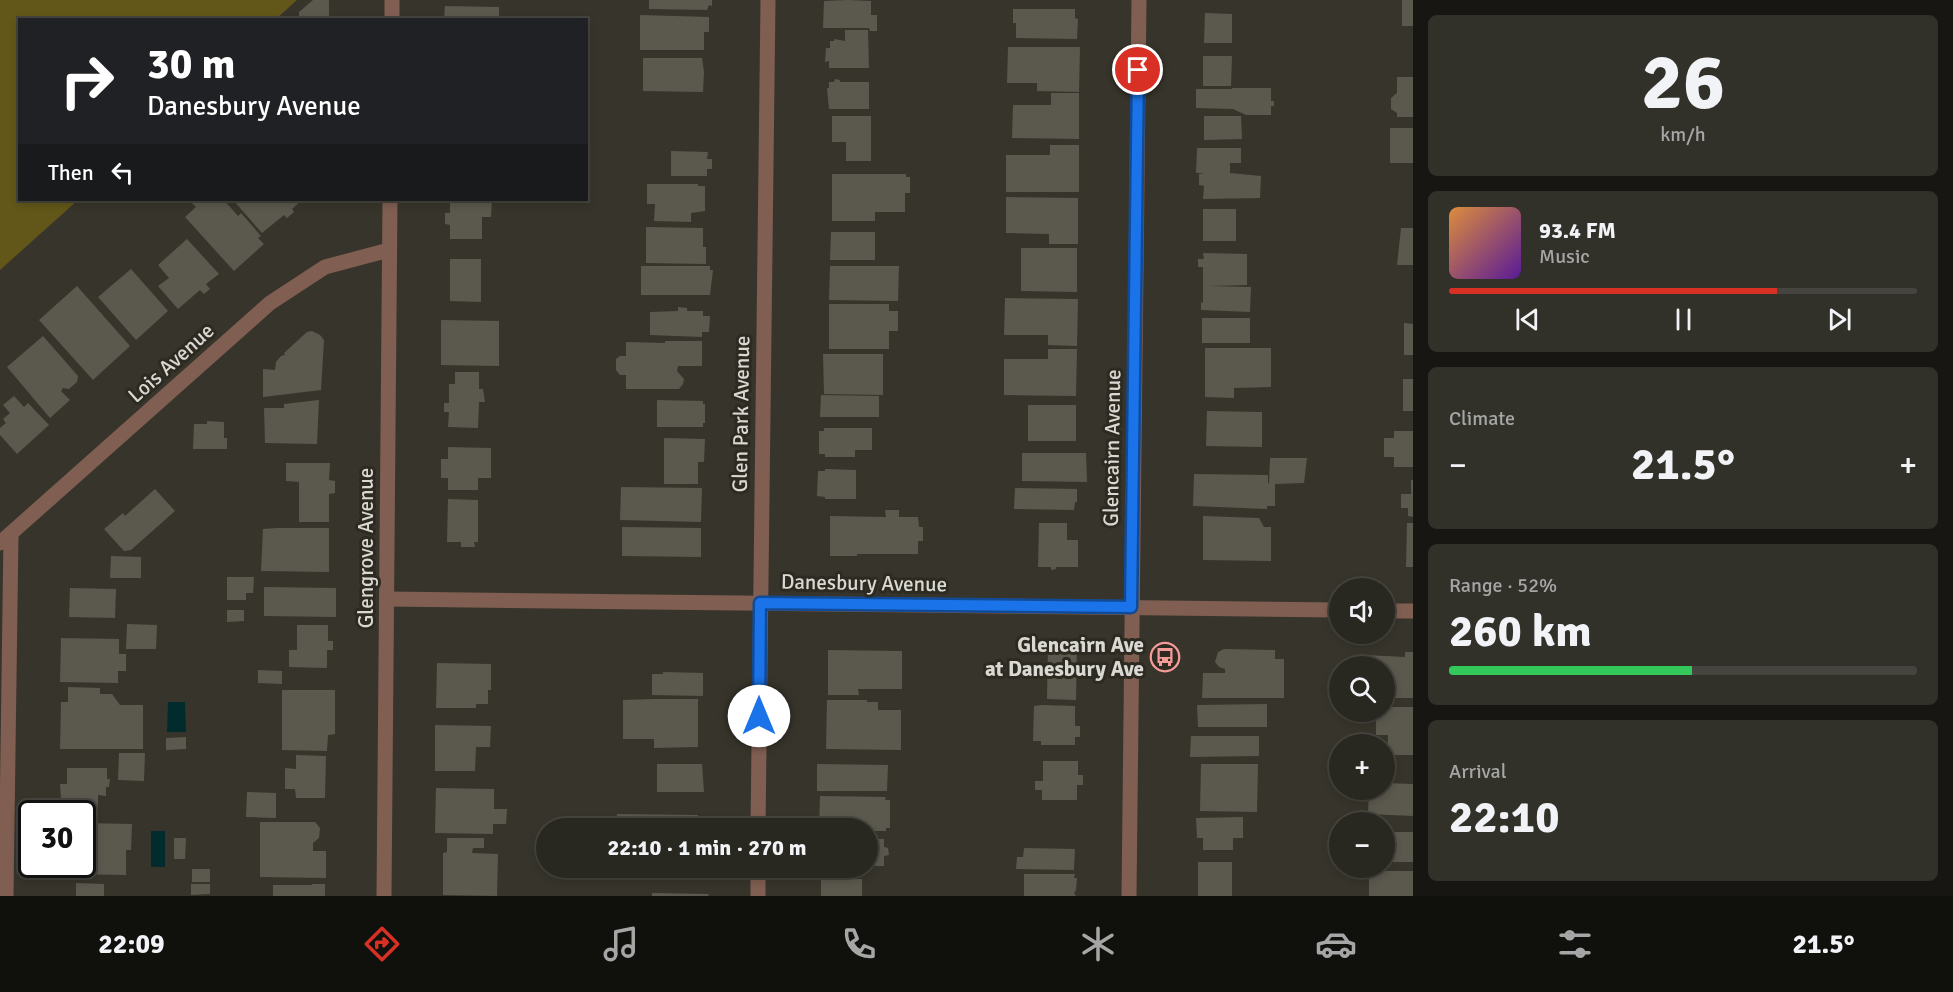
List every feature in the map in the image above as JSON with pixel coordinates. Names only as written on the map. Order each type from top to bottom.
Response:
[{"type":"street","points":[[392,0],[392,18]]},
{"type":"street","name":"Glen Park Avenue","points":[[758,818],[768,0]]},
{"type":"street","name":"Glencairn Avenue","points":[[1128,896],[1139,0]]},
{"type":"street","name":"Glengrove Avenue","points":[[384,896],[390,201]]},
{"type":"street","name":"Lois Avenue","points":[[6,538],[270,303],[325,267],[389,250]]},
{"type":"street","points":[[6,538],[6,896]]},
{"type":"street","name":"Danesbury Avenue","points":[[387,599],[1329,610]]},
{"type":"street","points":[[1395,611],[1413,611]]},
{"type":"street","points":[[758,878],[758,896]]},
{"type":"shaded area","points":[[0,0],[297,0],[277,18],[18,18],[18,201],[77,201],[0,270]]},
{"type":"water","points":[[168,702],[185,702],[186,732],[167,732]]},
{"type":"water","points":[[151,831],[165,831],[165,867],[151,867]]},
{"type":"building","points":[[313,0],[329,0],[329,18],[299,18],[299,12]]},
{"type":"building","points":[[649,0],[712,0],[712,6],[709,5],[707,10],[649,9]]},
{"type":"building","points":[[1402,0],[1413,0],[1413,26],[1402,26]]},
{"type":"building","points":[[824,1],[871,1],[871,15],[877,15],[877,31],[870,31],[869,28],[823,28]]},
{"type":"building","points":[[445,6],[499,7],[499,18],[444,18]]},
{"type":"building","points":[[1013,9],[1075,9],[1075,18],[1078,19],[1077,39],[1016,38]]},
{"type":"building","points":[[1205,13],[1232,14],[1232,43],[1204,43]]},
{"type":"building","points":[[640,15],[709,17],[709,32],[704,32],[704,50],[640,50]]},
{"type":"building","points":[[845,30],[868,30],[869,68],[829,68],[829,61],[825,62],[826,48],[830,48],[830,41],[834,39],[845,41]]},
{"type":"building","points":[[1008,47],[1080,47],[1079,92],[1037,91],[1037,83],[1007,83]]},
{"type":"building","points":[[1203,56],[1232,56],[1231,86],[1203,86]]},
{"type":"building","points":[[643,58],[702,58],[703,92],[643,91]]},
{"type":"building","points":[[1397,77],[1413,77],[1413,117],[1397,117],[1397,113],[1391,109],[1391,98],[1397,93]]},
{"type":"building","points":[[835,79],[840,82],[869,82],[869,109],[829,109],[827,88],[829,88],[829,82],[834,82]]},
{"type":"building","points":[[1271,88],[1271,101],[1274,101],[1274,106],[1271,106],[1271,115],[1246,115],[1233,109],[1196,108],[1196,89]]},
{"type":"building","points":[[1051,93],[1079,93],[1079,139],[1012,138],[1013,105],[1051,105]]},
{"type":"building","points":[[832,116],[871,116],[871,161],[846,161],[846,142],[832,142]]},
{"type":"building","points":[[1204,116],[1241,116],[1242,139],[1204,140]]},
{"type":"building","points":[[1390,128],[1413,128],[1413,163],[1390,163]]},
{"type":"building","points":[[1050,145],[1079,145],[1079,192],[1006,192],[1006,155],[1050,155]]},
{"type":"building","points":[[1197,148],[1241,148],[1241,163],[1230,163],[1230,173],[1261,176],[1260,198],[1203,199],[1204,186],[1199,185],[1199,174],[1204,173],[1196,173]]},
{"type":"building","points":[[671,151],[708,152],[707,159],[712,159],[712,169],[707,169],[707,176],[671,176]]},
{"type":"building","points":[[832,174],[906,174],[906,177],[910,177],[910,193],[905,193],[905,212],[875,212],[875,221],[832,221]]},
{"type":"building","points":[[647,184],[705,186],[705,211],[691,213],[691,222],[654,221],[655,204],[647,204]]},
{"type":"building","points":[[1006,197],[1078,198],[1078,244],[1049,244],[1049,234],[1006,233]]},
{"type":"building","points":[[190,201],[225,201],[238,216],[241,213],[261,236],[258,238],[264,244],[234,271],[185,217],[196,207]]},
{"type":"building","points":[[234,201],[301,201],[292,209],[294,212],[287,218],[284,215],[262,233]]},
{"type":"building","points":[[450,201],[492,201],[491,217],[482,217],[482,239],[450,239],[450,225],[445,224],[445,213],[450,213]]},
{"type":"building","points":[[1203,209],[1236,209],[1236,241],[1203,241]]},
{"type":"building","points":[[646,227],[703,228],[706,264],[646,263]]},
{"type":"building","points":[[1401,228],[1413,228],[1413,265],[1397,265]]},
{"type":"building","points":[[831,232],[875,232],[875,260],[830,260]]},
{"type":"building","points":[[187,239],[219,274],[206,284],[210,289],[204,294],[200,290],[178,309],[158,286],[169,278],[158,265]]},
{"type":"building","points":[[1021,248],[1077,248],[1077,292],[1021,291]]},
{"type":"building","points":[[1203,253],[1247,254],[1247,285],[1209,286],[1251,287],[1250,312],[1201,310],[1203,267],[1198,267],[1198,259],[1204,259]]},
{"type":"building","points":[[450,259],[481,259],[481,302],[450,301]]},
{"type":"building","points":[[641,266],[710,266],[710,270],[713,270],[710,295],[641,295]]},
{"type":"building","points":[[830,266],[899,266],[898,301],[829,300]]},
{"type":"building","points":[[131,269],[168,311],[136,340],[98,297]]},
{"type":"building","points":[[77,286],[130,346],[93,380],[39,320]]},
{"type":"building","points":[[1005,298],[1078,299],[1077,346],[1048,345],[1048,335],[1004,335]]},
{"type":"building","points":[[829,304],[889,304],[889,311],[898,311],[898,331],[889,331],[889,349],[829,349]]},
{"type":"building","points":[[678,307],[687,308],[687,311],[703,311],[703,316],[710,316],[709,332],[702,332],[702,337],[650,335],[650,312],[678,311]]},
{"type":"building","points":[[1202,318],[1250,318],[1250,343],[1202,343]]},
{"type":"building","points":[[441,320],[499,321],[499,366],[441,365]]},
{"type":"building","points":[[1404,323],[1413,324],[1413,355],[1404,355]]},
{"type":"building","points":[[312,331],[324,340],[321,390],[263,397],[263,369],[275,370],[276,362],[281,356],[285,355],[284,353],[307,332]]},
{"type":"building","points":[[43,336],[78,376],[77,382],[69,389],[63,388],[61,391],[70,400],[50,418],[7,367]]},
{"type":"building","points":[[665,341],[702,341],[702,366],[678,366],[677,371],[684,379],[679,389],[626,389],[626,375],[620,375],[616,370],[616,359],[626,356],[626,342],[665,343]]},
{"type":"building","points":[[1205,348],[1271,348],[1271,387],[1234,388],[1234,398],[1205,397]]},
{"type":"building","points":[[1048,349],[1077,349],[1076,396],[1004,395],[1004,359],[1048,359]]},
{"type":"building","points":[[823,354],[883,354],[883,395],[824,394]]},
{"type":"building","points":[[455,372],[479,372],[479,389],[483,389],[485,402],[479,402],[478,428],[448,427],[449,412],[444,412],[444,403],[449,403],[449,384],[455,384]]},
{"type":"building","points":[[1403,379],[1413,379],[1413,411],[1403,411]]},
{"type":"building","points":[[821,395],[879,396],[879,417],[820,417]]},
{"type":"building","points":[[14,396],[24,407],[28,403],[49,425],[17,454],[0,435],[0,428],[6,423],[3,419],[10,413],[3,405]]},
{"type":"building","points":[[319,400],[317,444],[265,443],[264,408],[284,408],[284,404]]},
{"type":"building","points":[[657,400],[703,401],[705,423],[703,427],[657,427]]},
{"type":"building","points":[[1028,405],[1076,405],[1076,441],[1028,441]]},
{"type":"building","points":[[1207,411],[1262,412],[1262,447],[1206,446]]},
{"type":"building","points":[[207,421],[224,422],[227,449],[193,449],[194,424],[207,424]]},
{"type":"building","points":[[824,428],[872,428],[872,450],[855,450],[855,457],[825,457],[825,454],[819,454],[819,431],[824,431]]},
{"type":"building","points":[[1394,431],[1413,431],[1413,467],[1394,467],[1394,457],[1384,457],[1384,438],[1394,438]]},
{"type":"building","points":[[664,438],[705,439],[704,462],[698,462],[698,484],[664,484]]},
{"type":"building","points":[[448,447],[491,448],[491,478],[478,478],[478,490],[448,490],[448,478],[441,478],[441,459],[448,459]]},
{"type":"building","points":[[1022,453],[1086,453],[1087,482],[1022,481]]},
{"type":"building","points":[[1270,458],[1307,458],[1304,483],[1275,484],[1275,506],[1267,506],[1267,509],[1193,506],[1194,474],[1268,475],[1268,484]]},
{"type":"building","points":[[286,463],[330,463],[329,480],[335,481],[335,493],[329,494],[329,522],[299,522],[299,482],[286,481]]},
{"type":"building","points":[[825,469],[856,470],[856,499],[825,499],[825,497],[817,496],[818,471],[825,471]]},
{"type":"building","points":[[1411,480],[1413,480],[1413,517],[1408,516],[1408,508],[1401,508],[1401,494],[1411,494]]},
{"type":"building","points":[[621,487],[702,488],[701,522],[620,520]]},
{"type":"building","points":[[1015,488],[1077,489],[1077,502],[1075,502],[1074,510],[1014,509]]},
{"type":"building","points":[[155,489],[175,511],[131,550],[124,551],[104,529],[123,513],[125,516]]},
{"type":"building","points":[[448,499],[478,500],[478,542],[474,542],[475,547],[461,547],[461,542],[447,542]]},
{"type":"building","points":[[885,510],[899,510],[899,517],[918,517],[919,527],[923,527],[923,541],[918,541],[918,554],[830,556],[830,516],[886,517]]},
{"type":"building","points":[[1203,516],[1259,518],[1264,527],[1271,527],[1271,561],[1203,560]]},
{"type":"building","points":[[1039,523],[1067,523],[1067,540],[1078,540],[1078,567],[1056,567],[1051,570],[1051,567],[1038,567]]},
{"type":"building","points":[[1407,523],[1413,523],[1413,567],[1406,567]]},
{"type":"building","points":[[622,527],[701,528],[701,557],[622,556]]},
{"type":"building","points":[[329,528],[329,572],[261,571],[263,529]]},
{"type":"building","points":[[111,556],[141,557],[141,578],[110,578]]},
{"type":"building","points":[[227,577],[254,577],[253,593],[246,593],[246,600],[227,600]]},
{"type":"building","points":[[264,587],[336,588],[336,617],[264,616]]},
{"type":"building","points":[[70,588],[116,589],[115,618],[69,617]]},
{"type":"building","points":[[227,610],[244,610],[244,621],[227,622]]},
{"type":"building","points":[[127,624],[157,625],[156,649],[126,649]]},
{"type":"building","points":[[297,625],[328,625],[328,641],[333,641],[333,650],[327,650],[327,668],[289,667],[289,650],[297,650]]},
{"type":"building","points":[[61,638],[119,639],[119,654],[126,654],[126,671],[118,671],[118,683],[60,682]]},
{"type":"building","points":[[1048,642],[1077,642],[1076,700],[1047,699]]},
{"type":"building","points":[[1224,649],[1275,650],[1275,659],[1284,659],[1284,698],[1202,698],[1203,673],[1225,673],[1225,669],[1219,667],[1215,662],[1218,652]]},
{"type":"building","points":[[828,650],[902,651],[902,689],[858,689],[859,695],[828,695]]},
{"type":"building","points":[[1405,652],[1413,652],[1413,698],[1395,698],[1395,656],[1405,657]]},
{"type":"building","points":[[437,663],[491,664],[491,690],[488,690],[488,704],[476,704],[476,708],[436,708]]},
{"type":"building","points":[[258,670],[282,671],[282,684],[258,683]]},
{"type":"building","points":[[663,672],[703,673],[703,696],[652,695],[652,674],[663,674]]},
{"type":"building","points":[[68,687],[100,688],[100,694],[112,694],[120,705],[143,705],[143,749],[60,749],[61,702],[68,702]]},
{"type":"building","points":[[282,690],[335,690],[335,734],[328,735],[327,751],[282,750]]},
{"type":"building","points":[[698,699],[698,747],[654,748],[654,739],[623,739],[623,700]]},
{"type":"building","points":[[827,700],[867,700],[867,702],[878,702],[878,710],[901,710],[901,750],[826,749]]},
{"type":"building","points":[[1267,704],[1267,727],[1198,727],[1197,705]]},
{"type":"building","points":[[1034,706],[1075,706],[1075,726],[1080,726],[1080,737],[1075,737],[1075,745],[1041,745],[1041,741],[1033,741]]},
{"type":"building","points":[[1395,707],[1413,707],[1413,755],[1395,755],[1395,734],[1376,734],[1376,722],[1395,722]]},
{"type":"building","points":[[435,725],[491,726],[490,747],[476,747],[475,771],[435,771]]},
{"type":"building","points":[[1191,736],[1259,736],[1259,756],[1190,757]]},
{"type":"building","points":[[186,737],[186,749],[166,750],[166,738]]},
{"type":"building","points":[[119,753],[145,753],[144,781],[118,780]]},
{"type":"building","points":[[296,755],[326,756],[325,798],[296,798],[295,789],[285,789],[285,768],[296,769]]},
{"type":"building","points":[[1043,761],[1078,761],[1078,775],[1083,775],[1083,785],[1077,785],[1077,800],[1042,800],[1042,790],[1035,790],[1035,781],[1043,781]]},
{"type":"building","points":[[657,764],[702,764],[704,792],[657,792]]},
{"type":"building","points":[[817,764],[888,765],[887,791],[817,791]]},
{"type":"building","points":[[1201,764],[1258,764],[1257,812],[1200,811]]},
{"type":"building","points":[[67,768],[107,768],[107,779],[110,779],[109,787],[106,787],[106,796],[98,795],[98,813],[96,813],[96,800],[61,799],[60,784],[67,784]]},
{"type":"building","points":[[1395,783],[1413,784],[1413,816],[1395,815],[1395,812],[1368,812],[1369,800],[1395,800]]},
{"type":"building","points":[[436,788],[494,789],[494,809],[507,809],[506,824],[493,824],[493,834],[435,833]]},
{"type":"building","points":[[247,792],[276,793],[276,818],[246,817]]},
{"type":"building","points":[[820,796],[886,797],[885,800],[890,800],[890,828],[886,828],[886,831],[878,831],[878,818],[819,818]]},
{"type":"building","points":[[617,814],[698,815],[698,818],[617,818]]},
{"type":"building","points":[[1243,817],[1243,838],[1233,838],[1233,850],[1203,850],[1203,838],[1197,838],[1196,818]]},
{"type":"building","points":[[260,822],[315,822],[320,828],[319,838],[313,843],[313,851],[326,851],[326,878],[260,877]]},
{"type":"building","points":[[96,823],[132,824],[131,850],[126,850],[126,875],[96,874]]},
{"type":"building","points":[[1395,832],[1413,832],[1413,862],[1395,862]]},
{"type":"building","points":[[174,838],[186,838],[185,859],[174,859]]},
{"type":"building","points":[[447,838],[484,838],[484,848],[473,848],[472,853],[498,854],[497,896],[443,895],[443,853],[447,852]]},
{"type":"building","points":[[878,839],[884,839],[884,847],[888,848],[889,855],[884,856],[884,866],[878,866]]},
{"type":"building","points":[[1024,848],[1075,849],[1074,870],[1016,869],[1017,857],[1023,857]]},
{"type":"building","points":[[1198,862],[1232,862],[1232,896],[1198,896]]},
{"type":"building","points":[[192,869],[210,869],[210,882],[192,882]]},
{"type":"building","points":[[1395,871],[1413,871],[1413,896],[1369,896],[1369,878],[1395,878]]},
{"type":"building","points":[[1024,874],[1075,874],[1074,878],[1077,878],[1074,893],[1076,896],[1024,896]]},
{"type":"building","points":[[821,879],[862,879],[862,896],[821,896]]},
{"type":"building","points":[[76,883],[104,884],[104,896],[76,896]]},
{"type":"building","points":[[191,884],[210,884],[210,894],[191,895]]},
{"type":"building","points":[[325,884],[325,896],[273,896],[273,885]]},
{"type":"building","points":[[652,893],[709,894],[708,896],[652,896]]},
{"type":"place","name":"Glencairn Ave at Danesbury Ave","points":[[1165,657]]},
{"type":"route","points":[[759,716],[760,603],[1131,607],[1138,70]]}]
